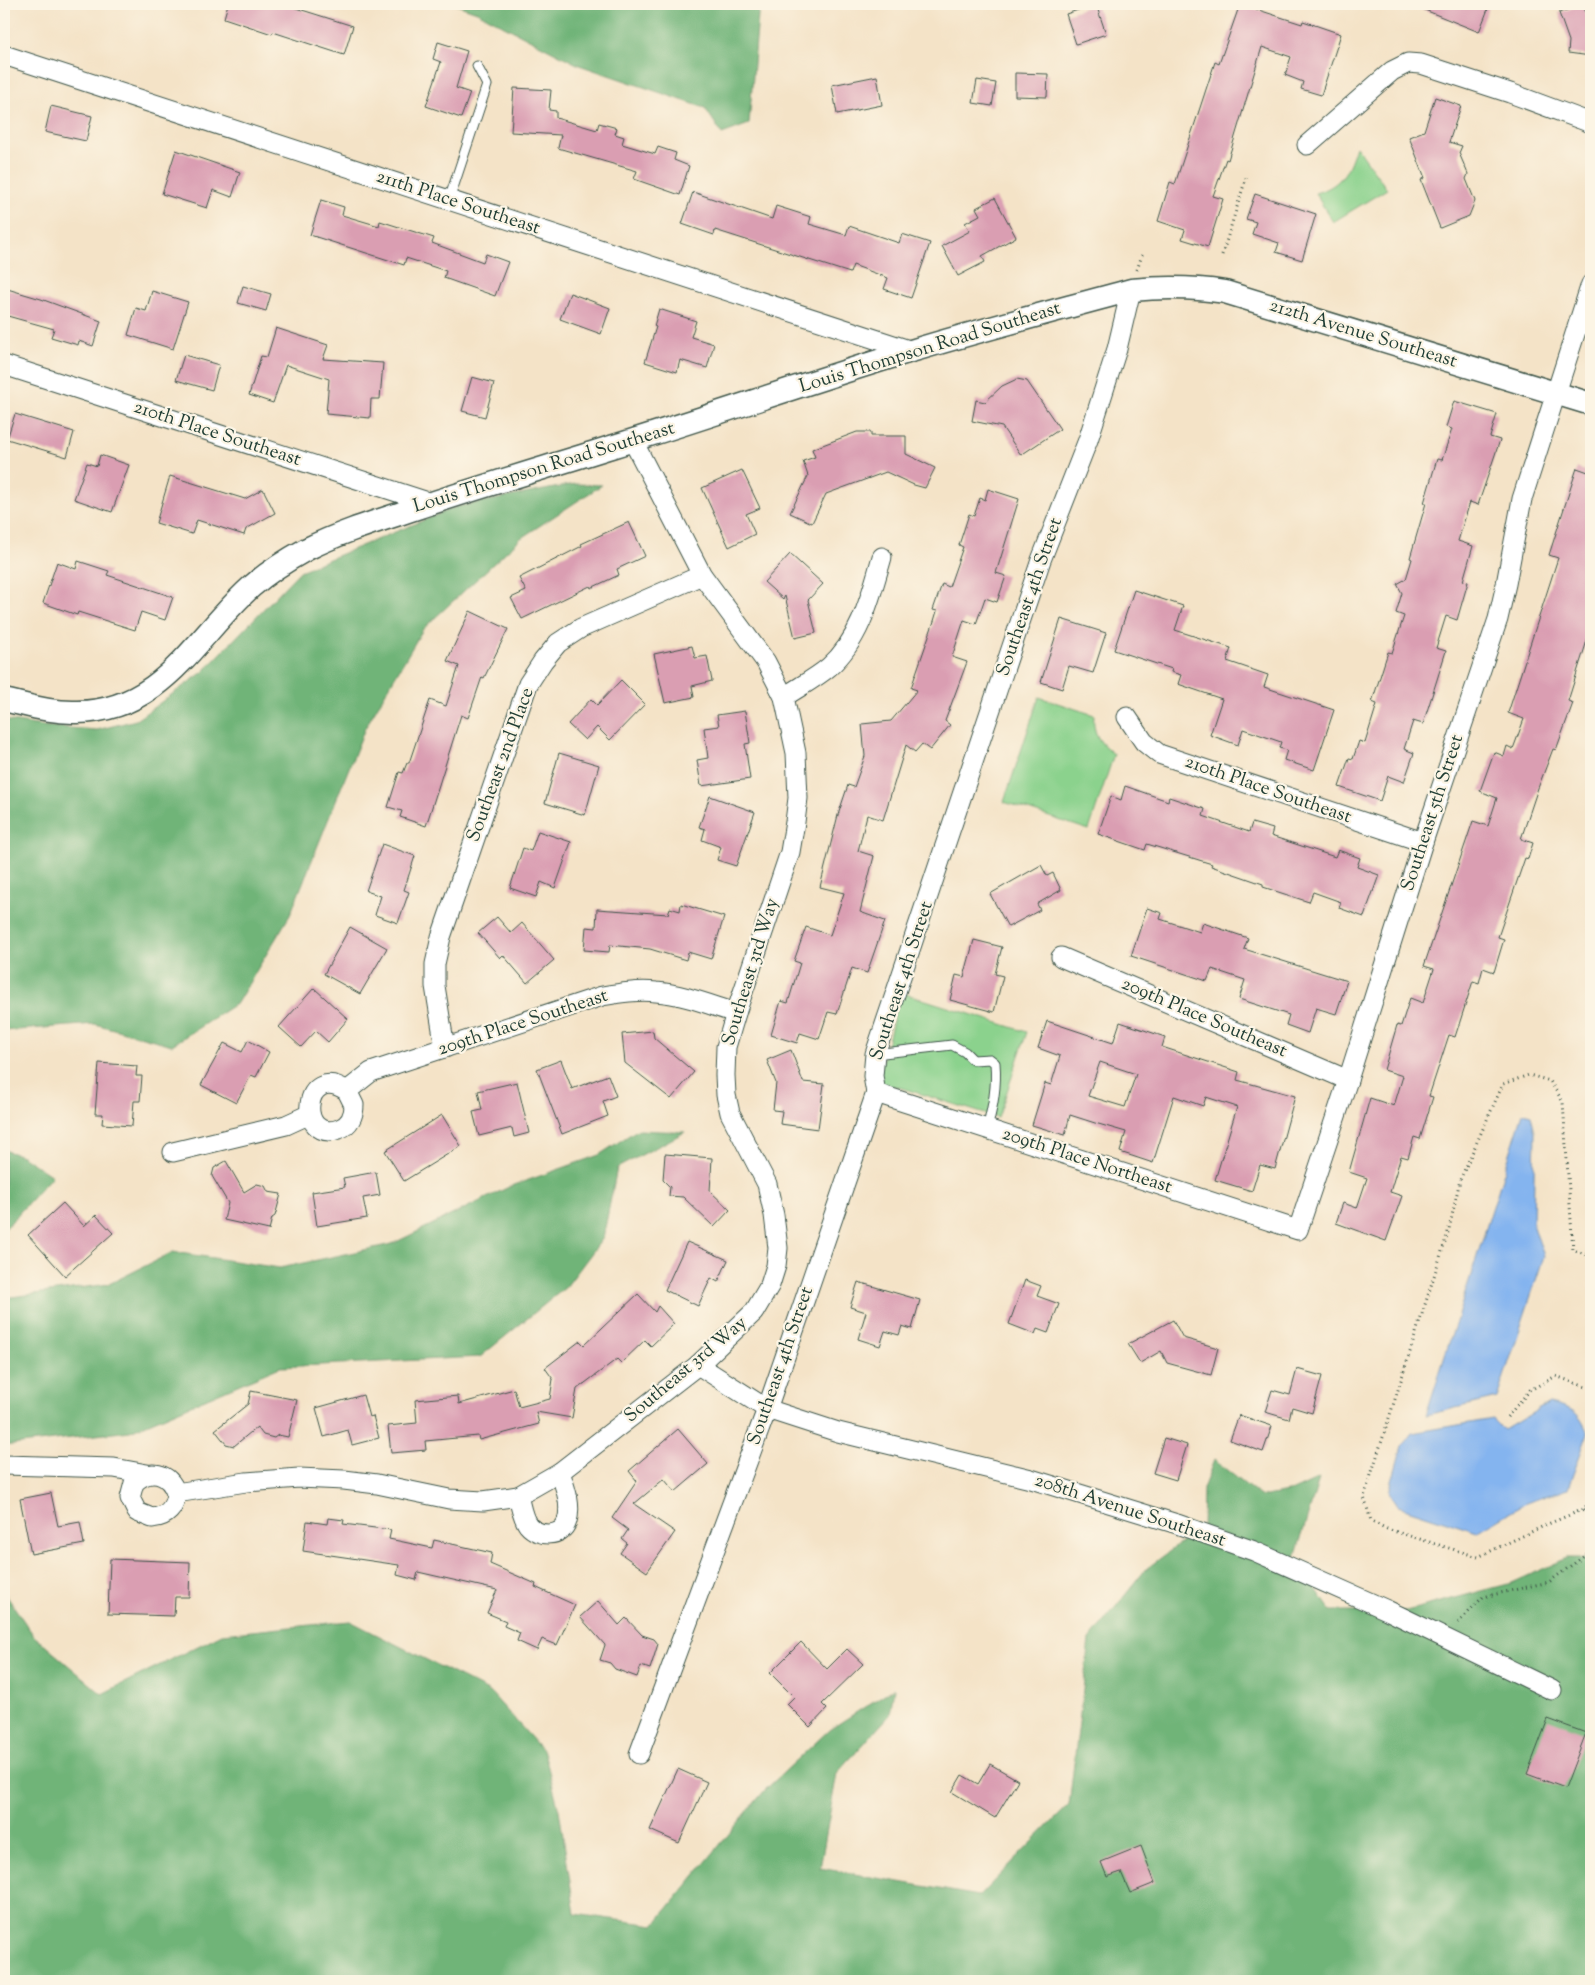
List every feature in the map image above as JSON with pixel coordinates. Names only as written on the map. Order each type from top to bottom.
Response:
[{"type":"street","name":"211th Place Southeast","points":[[4,55],[912,350]]},
{"type":"street","points":[[1307,145],[1392,71],[1408,63],[1421,64],[1448,72],[1591,123]]},
{"type":"street","name":"Southeast 5th Street","points":[[1298,1230],[1348,1080],[1423,842],[1498,619],[1522,499],[1591,284]]},
{"type":"street","name":"212th Avenue Southeast","points":[[1131,290],[1176,287],[1225,292],[1591,404]]},
{"type":"street","name":"Louis Thompson Road Southeast","points":[[4,700],[63,712],[80,712],[110,707],[135,698],[156,687],[172,673],[250,588],[280,564],[309,548],[342,534],[431,503],[633,441],[912,350],[1131,290]]},
{"type":"street","name":"Southeast 4th Street","points":[[639,1754],[767,1409],[876,1093],[873,1076],[875,1054],[1041,560],[1088,440],[1117,349],[1131,290]]},
{"type":"street","name":"210th Place Southeast","points":[[4,365],[431,503]]},
{"type":"street","name":"Southeast 3rd Way","points":[[176,1493],[246,1482],[299,1478],[377,1484],[449,1499],[483,1501],[518,1496],[560,1472],[698,1365],[754,1312],[770,1285],[776,1266],[778,1248],[774,1215],[767,1184],[730,1112],[726,1095],[726,1047],[790,852],[798,798],[796,753],[784,697],[766,662],[702,575],[633,441]]},
{"type":"street","points":[[784,697],[830,666],[848,644],[869,602],[882,557]]},
{"type":"street","name":"Southeast 2nd Place","points":[[445,1048],[435,986],[435,964],[439,946],[528,684],[558,643],[581,628],[702,575]]},
{"type":"street","name":"210th Place Southeast","points":[[1128,717],[1144,742],[1158,754],[1423,842]]},
{"type":"street","name":"209th Place Southeast","points":[[1061,957],[1348,1080]]},
{"type":"street","name":"209th Place Southeast","points":[[347,1091],[371,1072],[602,996],[630,992],[656,992],[679,996],[736,1013]]},
{"type":"street","points":[[333,1084],[347,1091],[354,1105],[351,1120],[346,1126],[330,1130],[323,1129],[316,1124],[310,1114],[309,1102],[312,1095],[318,1089],[333,1084]]},
{"type":"street","name":"209th Place Northeast","points":[[876,1093],[1298,1230]]},
{"type":"street","points":[[173,1152],[286,1125],[310,1114]]},
{"type":"street","name":"208th Avenue Southeast","points":[[698,1365],[767,1409],[838,1432],[1030,1479],[1177,1524],[1254,1551],[1552,1690]]},
{"type":"street","points":[[4,1465],[114,1468],[162,1475],[169,1479],[176,1493],[172,1508],[160,1518],[152,1518],[137,1512],[130,1498],[134,1483],[147,1474]]},
{"type":"street","points":[[518,1496],[524,1517],[530,1527],[542,1534],[559,1531],[564,1528],[567,1520],[568,1498],[560,1472]]},
{"type":"lane","points":[[449,200],[488,85],[477,66]]},
{"type":"lane","points":[[875,1054],[952,1045],[965,1052],[973,1060],[990,1059],[995,1063],[996,1074],[995,1097],[987,1129]]},
{"type":"path","points":[[1222,255],[1247,175]]},
{"type":"path","points":[[1591,1256],[1573,1250],[1563,1102],[1550,1081],[1529,1075],[1503,1084],[1460,1180],[1449,1229],[1364,1497],[1371,1520],[1387,1528],[1478,1557],[1584,1509],[1591,1499]]},
{"type":"path","points":[[1507,1417],[1530,1390],[1556,1376],[1591,1389]]},
{"type":"path","points":[[1584,1509],[1591,1516]]},
{"type":"path","points":[[1444,1638],[1483,1597],[1549,1582],[1591,1551]]},
{"type":"green space","points":[[454,4],[759,4],[749,124],[722,134],[705,108],[579,65],[477,12]]},
{"type":"green space","points":[[1356,146],[1387,189],[1333,222],[1315,193],[1338,182],[1347,170]]},
{"type":"green space","points":[[575,484],[602,485],[521,538],[423,629],[365,728],[290,915],[237,1003],[172,1045],[95,1024],[4,1031],[4,720],[43,726],[97,730],[136,720],[203,672],[300,571],[456,507]]},
{"type":"green space","points":[[1039,697],[1094,715],[1094,727],[1098,738],[1114,754],[1089,830],[1004,802]]},
{"type":"green space","points":[[900,992],[1027,1032],[998,1118],[894,1086],[884,1088],[880,1073]]},
{"type":"green space","points":[[637,1130],[685,1132],[617,1168],[603,1238],[566,1287],[480,1357],[280,1367],[130,1431],[4,1446],[4,1298],[109,1284],[173,1252],[280,1268],[392,1244],[509,1187],[599,1155]]},
{"type":"green space","points":[[4,1150],[22,1156],[52,1176],[4,1230]]},
{"type":"green space","points":[[1214,1460],[1261,1497],[1293,1491],[1319,1479],[1295,1558],[1331,1611],[1406,1611],[1512,1583],[1567,1558],[1591,1558],[1591,1981],[4,1981],[4,1592],[34,1636],[102,1694],[222,1634],[350,1621],[490,1692],[544,1752],[559,1810],[575,1914],[654,1925],[765,1790],[829,1730],[894,1688],[890,1715],[837,1773],[820,1868],[979,1896],[1069,1805],[1089,1640],[1146,1569],[1202,1527],[1203,1489]]},
{"type":"water","points":[[1523,1113],[1531,1115],[1535,1132],[1533,1224],[1544,1256],[1497,1398],[1426,1415]]},
{"type":"water","points":[[1549,1403],[1569,1409],[1578,1415],[1588,1433],[1568,1488],[1526,1503],[1477,1532],[1398,1506],[1389,1492],[1402,1446],[1412,1433],[1493,1419],[1504,1430]]},
{"type":"building","points":[[228,4],[283,4],[353,26],[344,55],[224,18]]},
{"type":"building","points":[[1096,4],[1106,34],[1076,44],[1066,14]]},
{"type":"building","points":[[1240,4],[1302,24],[1303,21],[1341,34],[1321,95],[1301,89],[1303,82],[1285,75],[1291,57],[1262,47],[1228,160],[1226,159],[1213,196],[1223,199],[1208,247],[1182,239],[1185,230],[1158,221],[1170,182],[1175,184],[1215,62],[1219,64]]},
{"type":"building","points":[[1410,4],[1490,4],[1479,32]]},
{"type":"building","points":[[1583,4],[1591,28],[1591,56],[1568,53],[1569,41],[1559,13]]},
{"type":"building","points":[[438,42],[467,51],[456,88],[470,93],[461,118],[426,106],[441,62],[433,59]]},
{"type":"building","points":[[1015,73],[1048,74],[1047,97],[1015,96]]},
{"type":"building","points":[[877,76],[882,105],[837,114],[832,85]]},
{"type":"building","points":[[977,80],[996,83],[992,106],[973,103]]},
{"type":"building","points":[[514,88],[551,90],[549,110],[556,111],[556,118],[597,130],[599,123],[617,128],[615,134],[624,137],[622,144],[655,154],[658,147],[676,153],[674,160],[689,166],[680,195],[634,179],[637,171],[558,148],[561,135],[511,132]]},
{"type":"building","points":[[1435,97],[1461,106],[1449,142],[1462,146],[1459,153],[1468,174],[1466,179],[1475,201],[1469,216],[1440,228],[1421,180],[1425,178],[1409,137],[1424,131]]},
{"type":"building","points":[[51,106],[92,116],[86,141],[45,132]]},
{"type":"building","points":[[176,150],[240,172],[232,197],[213,190],[207,208],[162,194]]},
{"type":"building","points":[[693,192],[772,219],[776,206],[811,217],[809,224],[846,235],[849,226],[899,243],[902,234],[930,243],[911,298],[884,289],[888,278],[853,265],[850,273],[715,230],[714,235],[682,224]]},
{"type":"building","points":[[1255,194],[1316,214],[1302,260],[1276,252],[1279,243],[1252,234],[1256,222],[1246,219]]},
{"type":"building","points":[[995,198],[1016,237],[982,256],[985,262],[958,276],[942,246],[970,231],[965,223],[980,215],[976,208]]},
{"type":"building","points":[[321,200],[344,207],[342,215],[379,226],[380,221],[434,238],[432,243],[483,262],[486,254],[508,262],[495,296],[444,278],[446,271],[406,258],[404,265],[310,235]]},
{"type":"building","points":[[243,286],[271,294],[266,311],[238,303]]},
{"type":"building","points":[[4,288],[41,299],[101,321],[93,346],[79,341],[78,345],[51,337],[54,329],[4,315]]},
{"type":"building","points":[[152,291],[188,302],[173,349],[128,335],[136,308],[146,311]]},
{"type":"building","points":[[570,293],[610,308],[601,334],[560,319]]},
{"type":"building","points":[[659,309],[696,321],[691,337],[714,344],[707,368],[680,360],[677,372],[645,362],[656,327],[654,326]]},
{"type":"building","points":[[276,328],[328,345],[323,359],[383,363],[380,399],[371,399],[370,418],[326,414],[329,379],[286,365],[273,403],[249,395],[261,356],[267,357]]},
{"type":"building","points":[[184,355],[219,365],[212,390],[176,380]]},
{"type":"building","points":[[472,377],[494,383],[485,417],[462,411]]},
{"type":"building","points":[[1017,379],[1027,381],[1060,429],[1021,455],[1002,427],[972,421],[976,400],[985,402],[1002,386]]},
{"type":"building","points":[[1454,401],[1497,414],[1490,437],[1500,440],[1478,505],[1470,502],[1458,541],[1473,546],[1463,581],[1468,582],[1457,620],[1446,616],[1436,648],[1446,651],[1423,724],[1413,721],[1404,749],[1414,753],[1404,782],[1388,776],[1380,801],[1339,787],[1349,758],[1353,759],[1359,741],[1365,743],[1377,704],[1372,702],[1388,652],[1392,653],[1404,616],[1396,613],[1402,593],[1397,584],[1406,579],[1426,503],[1424,503],[1437,459],[1442,460],[1452,429],[1446,427]]},
{"type":"building","points":[[15,414],[74,432],[67,457],[7,439]]},
{"type":"building","points":[[857,432],[871,432],[871,436],[906,436],[906,454],[935,468],[925,488],[886,472],[826,494],[812,523],[790,513],[808,476],[803,461],[815,457],[812,449]]},
{"type":"building","points":[[100,455],[129,465],[112,512],[74,499],[87,463],[97,466]]},
{"type":"building","points":[[1577,468],[1591,473],[1591,628],[1568,701],[1573,703],[1556,750],[1553,749],[1538,788],[1521,839],[1533,843],[1528,859],[1525,858],[1498,937],[1504,939],[1494,972],[1483,968],[1479,983],[1473,981],[1455,1037],[1449,1035],[1429,1096],[1433,1097],[1420,1139],[1414,1137],[1408,1158],[1401,1156],[1390,1192],[1402,1196],[1386,1241],[1336,1223],[1343,1203],[1357,1208],[1367,1178],[1349,1172],[1370,1098],[1394,1106],[1403,1076],[1384,1070],[1397,1025],[1401,1026],[1410,998],[1423,1003],[1434,969],[1424,966],[1473,821],[1488,826],[1497,798],[1480,791],[1494,752],[1504,756],[1507,746],[1513,749],[1524,719],[1508,713],[1558,558],[1549,555]]},
{"type":"building","points":[[742,470],[760,508],[746,514],[755,534],[729,547],[702,488]]},
{"type":"building","points":[[170,476],[245,499],[263,489],[275,513],[246,529],[244,535],[197,520],[192,534],[156,523]]},
{"type":"building","points":[[988,489],[1019,499],[996,573],[1006,576],[997,602],[985,598],[976,624],[964,620],[952,657],[967,662],[945,721],[950,725],[930,750],[922,744],[915,752],[906,745],[883,820],[867,815],[858,851],[874,856],[860,912],[885,921],[867,973],[852,968],[837,1014],[828,1012],[819,1039],[800,1033],[797,1043],[771,1035],[781,1001],[788,1003],[800,963],[794,961],[806,927],[830,935],[844,893],[820,887],[838,815],[848,785],[854,787],[865,756],[862,724],[891,721],[917,690],[911,688],[937,611],[933,610],[942,584],[949,587],[963,547],[959,545],[969,514],[974,516],[980,498],[985,500]]},
{"type":"building","points":[[629,522],[645,556],[617,569],[619,575],[591,588],[590,586],[522,619],[511,598],[526,591],[519,578],[582,546],[581,544]]},
{"type":"building","points":[[790,554],[823,584],[808,600],[816,633],[795,638],[785,596],[783,599],[764,582]]},
{"type":"building","points":[[78,561],[109,571],[107,575],[173,597],[165,620],[141,612],[135,630],[78,612],[77,615],[43,603],[57,562],[76,569]]},
{"type":"building","points":[[1134,590],[1183,606],[1175,630],[1231,648],[1227,661],[1268,675],[1264,687],[1334,710],[1314,770],[1284,760],[1287,750],[1279,748],[1281,742],[1243,729],[1238,745],[1210,735],[1222,699],[1178,684],[1181,675],[1171,672],[1172,669],[1114,650]]},
{"type":"building","points":[[470,611],[508,629],[484,678],[482,677],[468,718],[461,715],[426,826],[400,817],[402,811],[388,807],[399,772],[403,773],[407,763],[409,763],[430,700],[446,706],[459,666],[447,661]]},
{"type":"building","points":[[1061,619],[1106,633],[1093,673],[1069,666],[1062,689],[1041,682]]},
{"type":"building","points":[[692,646],[695,658],[707,656],[712,681],[692,686],[694,697],[665,703],[654,654]]},
{"type":"building","points":[[621,680],[645,704],[610,740],[597,727],[585,740],[568,724],[591,699],[597,705]]},
{"type":"building","points":[[745,711],[750,743],[745,744],[750,779],[701,786],[697,760],[708,758],[704,728],[719,726],[717,715]]},
{"type":"building","points":[[559,753],[599,765],[585,815],[545,803]]},
{"type":"building","points":[[1125,786],[1168,801],[1169,797],[1205,809],[1203,816],[1249,832],[1252,823],[1273,829],[1271,836],[1335,857],[1338,850],[1360,858],[1357,867],[1379,875],[1364,917],[1339,908],[1341,902],[1313,892],[1309,902],[1263,887],[1263,884],[1211,866],[1212,864],[1147,844],[1145,850],[1098,834],[1111,796],[1121,800]]},
{"type":"building","points":[[710,796],[755,812],[736,866],[717,860],[721,847],[702,840],[705,829],[699,827]]},
{"type":"building","points":[[538,831],[571,842],[555,888],[541,882],[536,897],[510,888],[523,848],[531,851]]},
{"type":"building","points":[[382,844],[415,856],[404,890],[409,892],[398,923],[375,915],[381,896],[366,891]]},
{"type":"building","points":[[1041,865],[1047,876],[1053,873],[1061,890],[1037,904],[1040,910],[1008,927],[990,894]]},
{"type":"building","points":[[681,904],[724,917],[711,959],[688,952],[686,960],[650,949],[610,945],[609,952],[584,950],[586,927],[596,928],[597,909],[668,914],[670,908],[680,911]]},
{"type":"building","points":[[1147,908],[1162,913],[1160,919],[1200,932],[1203,923],[1248,938],[1244,949],[1347,981],[1336,1014],[1316,1008],[1308,1033],[1286,1025],[1289,1015],[1239,999],[1245,980],[1212,969],[1207,981],[1131,956]]},
{"type":"building","points":[[497,917],[511,933],[522,923],[554,960],[527,983],[503,955],[500,958],[478,933]]},
{"type":"building","points":[[350,927],[387,948],[360,994],[324,974]]},
{"type":"building","points":[[974,940],[1002,947],[995,974],[1003,976],[994,1012],[950,1000],[956,975],[964,977]]},
{"type":"building","points":[[314,988],[348,1019],[328,1042],[316,1031],[301,1047],[279,1027]]},
{"type":"building","points":[[1047,1021],[1113,1043],[1120,1022],[1165,1037],[1162,1047],[1239,1072],[1237,1080],[1295,1096],[1275,1169],[1260,1165],[1252,1191],[1215,1180],[1237,1107],[1206,1097],[1203,1106],[1174,1096],[1153,1163],[1120,1152],[1126,1132],[1070,1115],[1065,1135],[1032,1125],[1045,1083],[1051,1085],[1060,1056],[1038,1048]],"holes":[[[1100,1062],[1136,1074],[1125,1107],[1088,1096]]]},
{"type":"building","points":[[653,1031],[654,1038],[694,1072],[671,1099],[625,1063],[622,1034]]},
{"type":"building","points":[[248,1040],[269,1052],[256,1077],[251,1075],[236,1103],[201,1085],[224,1043],[242,1052]]},
{"type":"building","points":[[791,1050],[803,1082],[824,1084],[818,1129],[780,1124],[782,1111],[773,1110],[776,1083],[767,1060]]},
{"type":"building","points":[[561,1060],[572,1089],[608,1075],[616,1096],[603,1101],[608,1116],[562,1134],[537,1069]]},
{"type":"building","points":[[99,1063],[137,1066],[136,1076],[142,1076],[140,1101],[134,1101],[132,1126],[102,1124],[103,1114],[95,1114]]},
{"type":"building","points":[[517,1082],[529,1133],[514,1137],[512,1128],[479,1136],[473,1112],[482,1110],[478,1091]]},
{"type":"building","points":[[442,1115],[461,1146],[404,1181],[385,1151]]},
{"type":"building","points":[[665,1154],[712,1158],[710,1191],[730,1210],[714,1227],[683,1197],[669,1196],[670,1187],[663,1180]]},
{"type":"building","points":[[226,1161],[244,1192],[257,1184],[265,1186],[268,1192],[281,1194],[269,1230],[224,1220],[228,1203],[212,1176],[214,1168]]},
{"type":"building","points":[[376,1172],[380,1195],[363,1198],[367,1218],[317,1226],[312,1192],[345,1187],[343,1178]]},
{"type":"building","points":[[63,1203],[84,1226],[96,1215],[113,1233],[65,1276],[28,1235]]},
{"type":"building","points":[[687,1242],[728,1260],[718,1282],[711,1278],[698,1306],[665,1290]]},
{"type":"building","points":[[1025,1280],[1041,1286],[1037,1296],[1059,1304],[1048,1333],[1037,1329],[1035,1334],[1009,1324]]},
{"type":"building","points":[[858,1282],[920,1300],[912,1329],[902,1326],[899,1335],[885,1331],[880,1346],[858,1339],[866,1312],[850,1307]]},
{"type":"building","points":[[638,1294],[655,1312],[658,1306],[674,1324],[651,1346],[645,1340],[621,1363],[617,1359],[577,1389],[572,1418],[536,1412],[539,1424],[479,1440],[478,1436],[425,1441],[426,1450],[391,1453],[388,1426],[417,1423],[415,1400],[458,1396],[459,1404],[514,1389],[519,1407],[550,1399],[553,1379],[545,1368],[580,1341],[584,1345]]},
{"type":"building","points":[[1173,1320],[1183,1338],[1218,1348],[1211,1375],[1167,1363],[1161,1351],[1140,1363],[1128,1344]]},
{"type":"building","points":[[1297,1369],[1322,1376],[1312,1413],[1292,1407],[1289,1419],[1265,1412],[1272,1390],[1290,1395]]},
{"type":"building","points":[[251,1391],[297,1400],[288,1437],[278,1435],[274,1438],[263,1435],[257,1427],[234,1446],[226,1444],[215,1430],[248,1404]]},
{"type":"building","points":[[363,1395],[369,1417],[373,1416],[379,1438],[352,1445],[348,1430],[324,1437],[316,1408]]},
{"type":"building","points":[[1239,1415],[1272,1426],[1263,1452],[1230,1440]]},
{"type":"building","points":[[678,1429],[708,1464],[675,1492],[664,1479],[634,1504],[675,1532],[647,1572],[620,1553],[627,1543],[622,1539],[628,1530],[612,1518],[637,1481],[629,1471]]},
{"type":"building","points":[[1164,1438],[1187,1445],[1176,1480],[1153,1473]]},
{"type":"building","points":[[51,1493],[58,1526],[80,1522],[84,1544],[31,1554],[20,1499]]},
{"type":"building","points":[[328,1518],[344,1520],[343,1524],[391,1530],[389,1539],[432,1548],[434,1540],[492,1553],[490,1564],[536,1584],[535,1587],[575,1605],[557,1645],[542,1639],[537,1650],[517,1641],[520,1633],[504,1626],[506,1621],[487,1613],[497,1590],[418,1572],[416,1580],[397,1575],[399,1565],[303,1551],[307,1521],[327,1524]]},
{"type":"building","points":[[110,1559],[190,1562],[189,1597],[175,1597],[174,1616],[108,1614]]},
{"type":"building","points":[[598,1601],[619,1625],[626,1618],[642,1635],[654,1639],[658,1644],[650,1669],[641,1666],[637,1677],[615,1669],[610,1663],[600,1660],[605,1645],[580,1617]]},
{"type":"building","points":[[801,1642],[827,1669],[847,1649],[863,1664],[822,1704],[827,1709],[810,1727],[787,1704],[794,1697],[770,1673]]},
{"type":"building","points":[[1548,1719],[1586,1733],[1565,1788],[1527,1774]]},
{"type":"building","points":[[990,1764],[1018,1780],[995,1818],[952,1792],[962,1775],[978,1784]]},
{"type":"building","points":[[678,1769],[707,1782],[679,1843],[650,1830]]},
{"type":"building","points":[[1141,1846],[1155,1883],[1130,1893],[1121,1872],[1107,1877],[1101,1862]]}]
